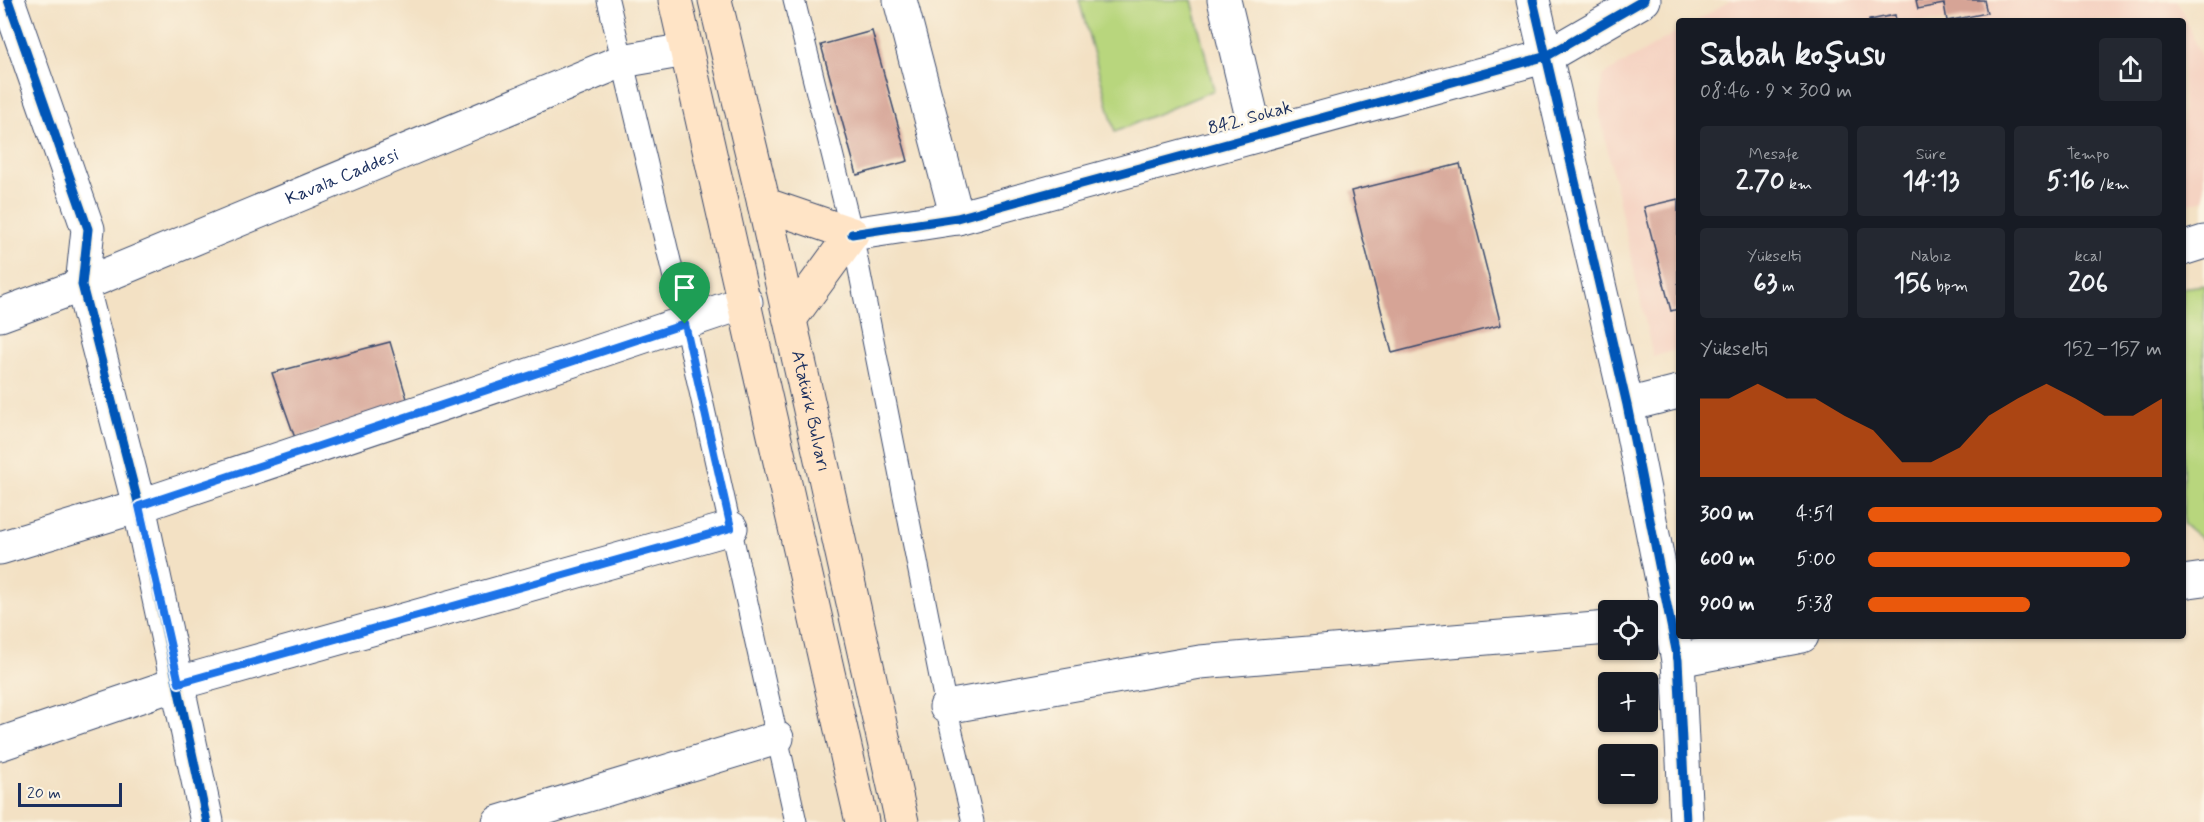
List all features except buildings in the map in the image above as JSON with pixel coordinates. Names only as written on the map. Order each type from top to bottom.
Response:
[{"type":"main road","points":[[675,0],[746,302],[803,569],[862,822]]},
{"type":"main road","name":"Atatürk Bulvarı","points":[[715,0],[764,204],[902,822]]},
{"type":"main road","points":[[764,204],[852,234],[790,319]]},
{"type":"street","points":[[8,0],[12,48],[88,229],[82,285],[139,506],[179,683],[207,822]]},
{"type":"street","points":[[900,0],[957,218]]},
{"type":"street","points":[[1224,0],[1256,134]]},
{"type":"street","points":[[1533,0],[1627,405],[1659,624],[1678,660],[1686,822]]},
{"type":"street","name":"842. Sokak","points":[[852,234],[957,218],[1256,134],[1547,56],[1644,0]]},
{"type":"street","name":"Kavala Caddesi","points":[[0,315],[82,285],[622,61],[686,50]]},
{"type":"street","points":[[2186,248],[2204,242]]},
{"type":"street","points":[[0,548],[139,506],[746,302]]},
{"type":"street","points":[[1627,405],[1676,393]]},
{"type":"street","points":[[0,744],[179,683],[731,528]]},
{"type":"street","points":[[2186,581],[2204,579]]},
{"type":"street","points":[[946,707],[1200,662],[1598,629]]},
{"type":"street","points":[[1678,660],[1786,639]]},
{"type":"street","points":[[499,822],[777,738]]},
{"type":"lane","points":[[608,0],[685,324],[796,822]]},
{"type":"lane","points":[[794,0],[852,234],[946,707],[973,822]]},
{"type":"shaded area","points":[[1731,0],[2177,0],[2185,18],[1701,18]]},
{"type":"shaded area","points":[[2186,21],[2204,64],[2204,199],[2186,204]]},
{"type":"shaded area","points":[[1676,32],[1676,350],[1653,357],[1600,115],[1602,76]]},
{"type":"green space","points":[[1079,0],[1192,0],[1214,90],[1115,132]]},
{"type":"green space","points":[[2204,285],[2204,541],[2186,526],[2186,287]]},
{"type":"cycle path","points":[[8,0],[88,229],[82,285],[139,506],[207,822]]},
{"type":"cycle path","points":[[1533,0],[1627,405],[1678,660],[1686,822]]},
{"type":"cycle path","points":[[852,234],[957,218],[1547,56],[1644,0]]},
{"type":"route","points":[[685,324],[731,528],[179,683],[139,506],[685,324]]}]
